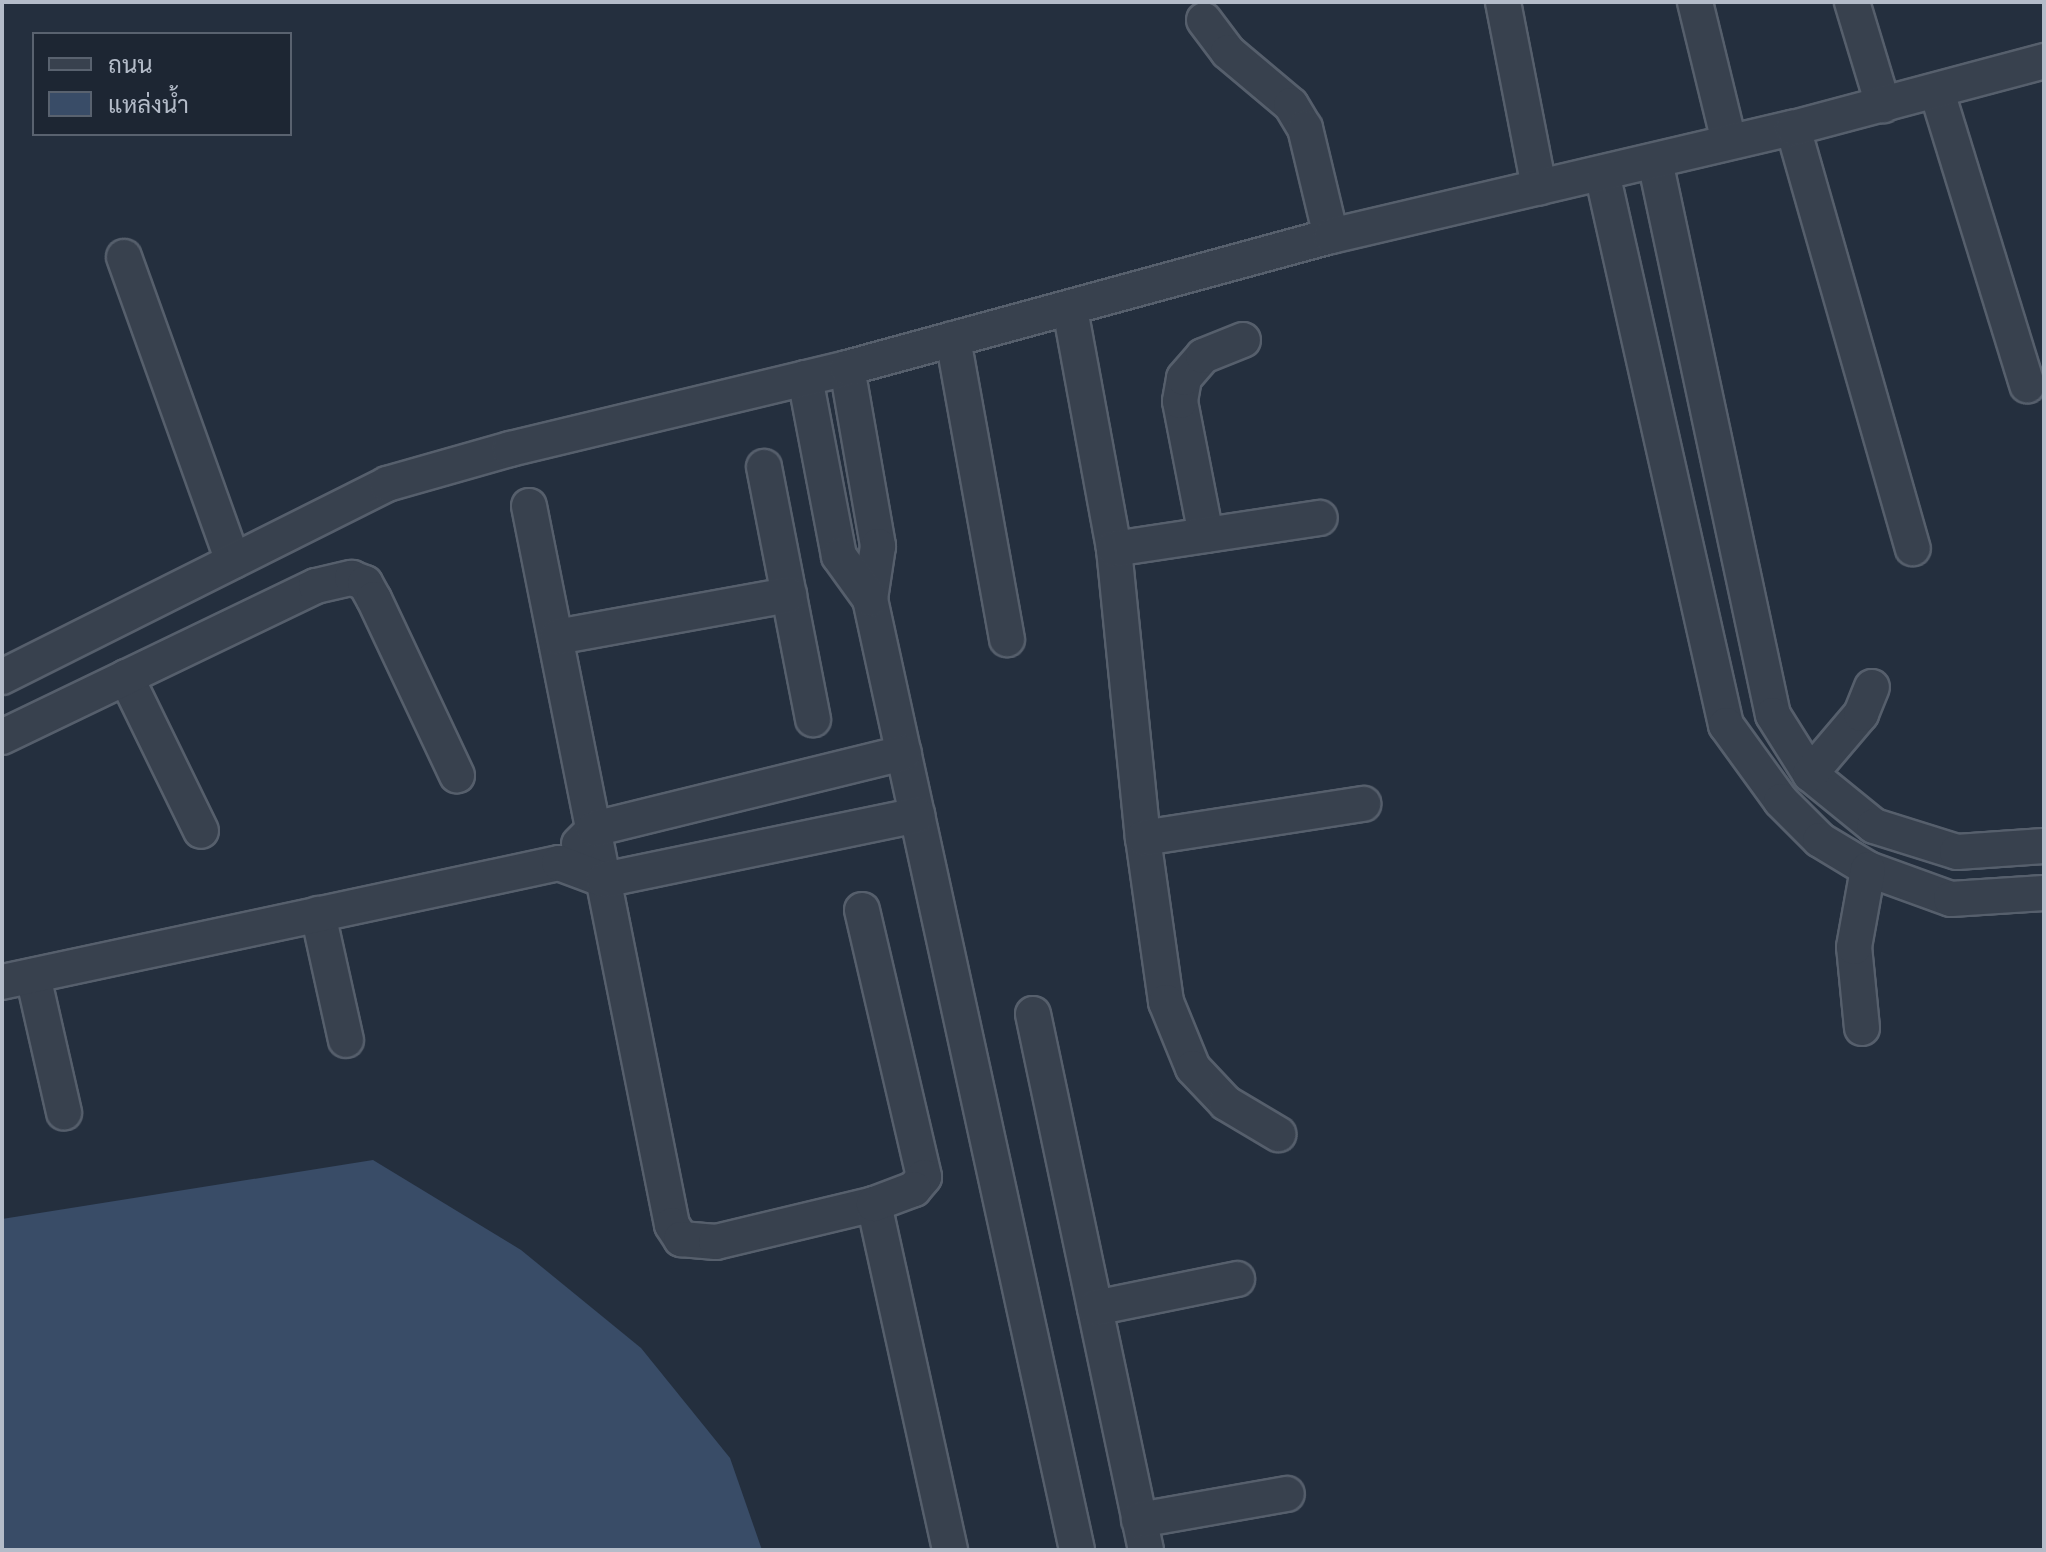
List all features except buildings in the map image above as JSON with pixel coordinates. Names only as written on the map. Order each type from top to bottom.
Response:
[{"type":"street","points":[[1503,2],[1539,188]]},
{"type":"street","points":[[1695,2],[1729,142]]},
{"type":"street","points":[[1852,2],[1883,105]]},
{"type":"street","points":[[1204,20],[1228,52],[1291,105],[1305,128],[1331,236]]},
{"type":"street","points":[[2,677],[387,484],[510,449],[847,368],[1331,236],[1793,128],[2044,61]]},
{"type":"street","points":[[1937,92],[2027,385]]},
{"type":"street","points":[[1793,128],[1913,548]]},
{"type":"street","points":[[1655,161],[1773,715],[1810,774],[1874,826],[1957,852],[2044,846]]},
{"type":"street","points":[[1602,173],[1726,725],[1781,801],[1820,840],[1868,869],[1951,899],[2044,893]]},
{"type":"street","points":[[124,257],[233,561]]},
{"type":"street","points":[[1070,309],[1114,549],[1143,838],[1166,1002],[1193,1068],[1226,1103],[1278,1134]]},
{"type":"street","points":[[1635,330],[1689,320]]},
{"type":"street","points":[[953,339],[1007,639]]},
{"type":"street","points":[[1206,535],[1180,401],[1184,378],[1203,356],[1243,340]]},
{"type":"street","points":[[847,368],[878,546],[870,599],[1077,1550]]},
{"type":"street","points":[[805,378],[839,556],[870,599]]},
{"type":"street","points":[[764,467],[813,719]]},
{"type":"street","points":[[529,506],[672,1225],[681,1239],[716,1242],[874,1204],[914,1189],[924,1177],[862,910]]},
{"type":"street","points":[[1114,549],[1320,518]]},
{"type":"street","points":[[2,737],[316,586],[352,578],[365,583],[374,599],[457,775]]},
{"type":"street","points":[[557,637],[789,595]]},
{"type":"street","points":[[126,677],[201,831]]},
{"type":"street","points":[[1810,774],[1861,714],[1872,687]]},
{"type":"street","points":[[1726,725],[1773,715]]},
{"type":"street","points":[[64,1113],[17,979],[559,863],[594,829],[904,753]]},
{"type":"street","points":[[1143,838],[1363,804]]},
{"type":"street","points":[[559,863],[604,880],[917,815]]},
{"type":"street","points":[[1862,1028],[1854,947],[1868,869]]},
{"type":"street","points":[[318,914],[346,1040]]},
{"type":"street","points":[[1033,1014],[1142,1535],[1287,1494]]},
{"type":"street","points":[[874,1204],[950,1550]]},
{"type":"street","points":[[1095,1308],[1237,1279]]},
{"type":"water","points":[[373,1160],[521,1250],[641,1348],[730,1458],[762,1550],[2,1550],[2,1219]]}]
